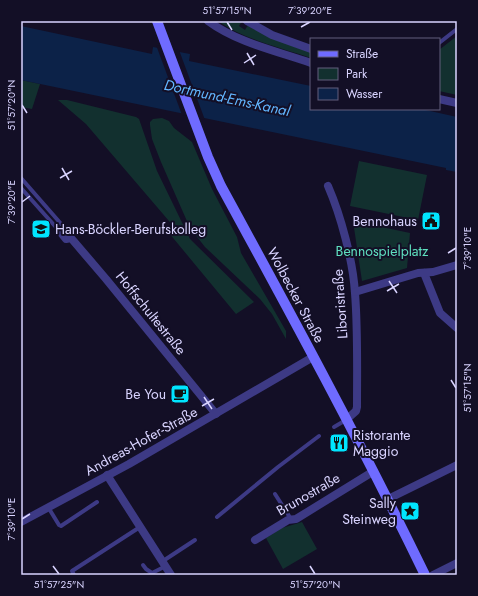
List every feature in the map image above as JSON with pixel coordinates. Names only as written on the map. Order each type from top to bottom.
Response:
[{"type":"main road","name":"Wolbecker Straße","points":[[157,21],[221,186],[347,419],[425,575]]},
{"type":"street","points":[[208,21],[242,40],[310,63]]},
{"type":"street","points":[[246,21],[272,35],[310,50]]},
{"type":"street","points":[[440,99],[457,103]]},
{"type":"street","name":"Liboristraße","points":[[328,186],[338,210],[355,292],[357,407],[356,411],[347,419]]},
{"type":"street","name":"Hoffschultestraße","points":[[62,234],[66,239],[71,238],[216,414]]},
{"type":"street","points":[[355,292],[406,276],[457,265]]},
{"type":"street","points":[[424,273],[440,313],[457,328]]},
{"type":"street","name":"Andreas-Hofer-Straße","points":[[21,522],[216,414],[313,356]]},
{"type":"street","points":[[388,500],[457,464]]},
{"type":"street","name":"Brunostraße","points":[[255,540],[288,520],[296,519],[374,471]]},
{"type":"street","points":[[107,475],[171,575]]},
{"type":"street","points":[[433,575],[457,563]]},
{"type":"lane","points":[[440,42],[457,29]]},
{"type":"lane","points":[[21,178],[69,233],[71,238]]},
{"type":"lane","points":[[21,188],[62,234]]},
{"type":"lane","points":[[334,427],[347,419]]},
{"type":"lane","points":[[217,517],[278,467],[319,436]]},
{"type":"lane","points":[[275,494],[291,519]]},
{"type":"lane","points":[[48,507],[59,525],[62,526],[97,502]]},
{"type":"lane","points":[[74,575],[72,571],[140,527]]},
{"type":"lane","points":[[144,565],[146,569],[152,573],[195,540]]},
{"type":"green space","points":[[218,21],[242,21],[239,26],[245,30],[248,25],[310,52],[310,58],[275,47],[239,33]]},
{"type":"green space","points":[[457,36],[457,95],[440,91],[440,49]]},
{"type":"green space","points":[[21,80],[40,84],[32,109],[21,107]]},
{"type":"green space","points":[[58,100],[67,100],[139,119],[157,171],[190,239],[254,302],[236,314],[169,233],[175,228],[86,124]]},
{"type":"green space","points":[[162,118],[169,121],[174,128],[192,142],[212,189],[237,237],[241,253],[286,331],[286,339],[272,314],[260,299],[205,247],[190,228],[152,139],[150,122],[153,119]]},
{"type":"green space","points":[[359,161],[427,175],[418,220],[350,206]]},
{"type":"green space","name":"Bennospielplatz","points":[[353,221],[410,233],[407,268],[362,281]]},
{"type":"green space","points":[[302,522],[317,549],[283,569],[266,538],[282,528]]},
{"type":"water","name":"Dortmund-Ems-Kanal","points":[[21,26],[152,54],[153,47],[190,54],[189,61],[310,86],[310,110],[426,110],[457,117],[457,172],[446,170],[446,168],[21,80]]},
{"type":"pier","points":[[156,45],[179,50],[205,120],[182,115]]},
{"type":"place","name":"Bennohaus","points":[[431,221]]},
{"type":"place","name":"Hans-Böckler-Berufskolleg","points":[[41,229]]},
{"type":"place","name":"Be You","points":[[180,394]]},
{"type":"place","name":"Ristorante Maggio","points":[[339,443]]},
{"type":"place","name":"Sally Steinweg","points":[[410,511]]}]
